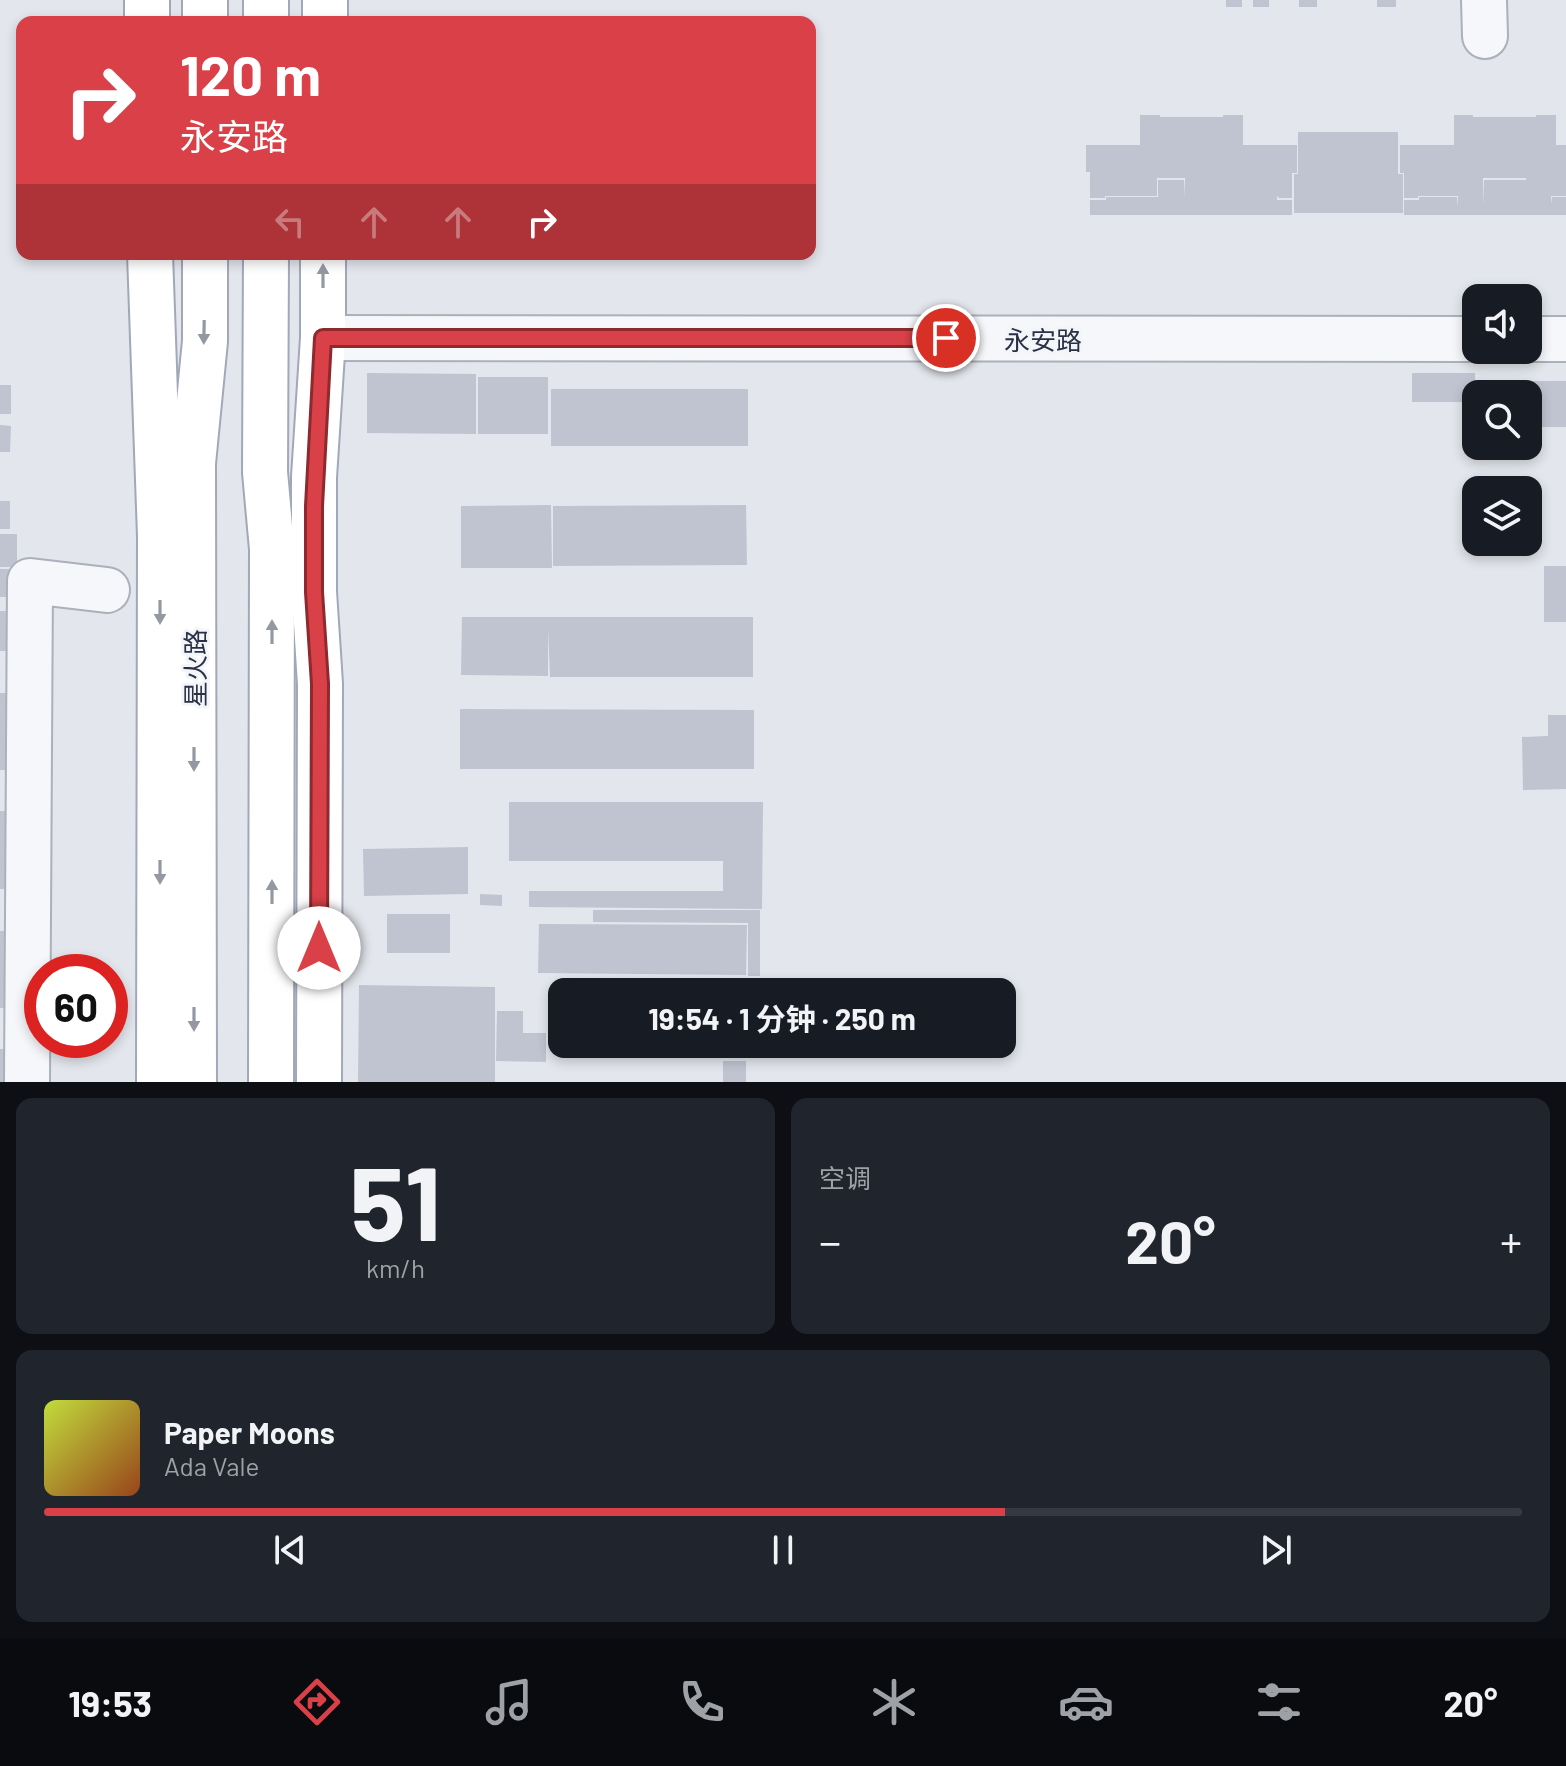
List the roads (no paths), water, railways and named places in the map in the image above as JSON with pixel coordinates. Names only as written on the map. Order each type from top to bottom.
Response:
[{"type":"main road","points":[[150,260],[158,434],[159,1082]]},
{"type":"main road","name":"星火路","points":[[194,1082],[193,463],[205,341],[205,260]]},
{"type":"main road","points":[[266,260],[265,472],[272,549],[271,1082]]},
{"type":"main road","points":[[319,1082],[320,684],[314,592],[314,477],[323,338],[323,260]]},
{"type":"main road","points":[[158,434],[194,596]]},
{"type":"main road","points":[[265,472],[314,592]]},
{"type":"main road","points":[[271,948],[319,948]]},
{"type":"street","name":"永安路","points":[[323,338],[1462,339]]},
{"type":"street","points":[[1542,339],[1566,339]]},
{"type":"street","points":[[27,1082],[30,581],[107,590]]}]
